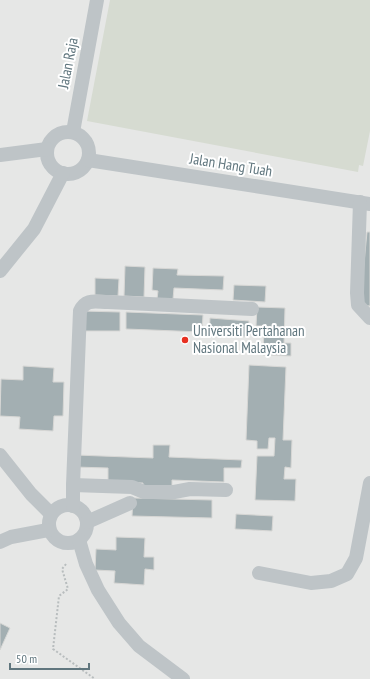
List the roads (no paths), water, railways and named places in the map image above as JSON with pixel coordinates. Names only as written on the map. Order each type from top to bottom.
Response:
[{"type":"street","name":"Jalan Raja","points":[[73,132],[98,0]]},
{"type":"street","points":[[66,131],[73,132],[85,140],[88,146],[88,160],[84,167],[78,171],[70,174],[63,173],[52,167],[46,155],[47,149],[49,142],[53,137],[66,131]]},
{"type":"street","points":[[0,155],[47,149]]},
{"type":"street","name":"Jalan Hang Tuah","points":[[88,160],[365,203]]},
{"type":"street","points":[[0,271],[34,229],[63,173]]},
{"type":"street","points":[[365,203],[357,293],[358,305],[370,318]]},
{"type":"street","points":[[73,506],[80,311],[83,304],[88,302],[108,302],[252,309]]},
{"type":"street","points":[[0,455],[31,494],[51,514]]},
{"type":"street","points":[[259,573],[311,583],[331,581],[347,574],[356,558],[370,483]]},
{"type":"street","points":[[73,485],[132,487],[144,492],[174,492],[190,489],[226,490]]},
{"type":"street","points":[[87,522],[130,503]]},
{"type":"street","points":[[61,506],[73,506],[80,509],[85,515],[87,522],[87,529],[84,535],[73,543],[66,544],[60,542],[54,538],[48,530],[48,520],[51,514],[61,506]]},
{"type":"street","points":[[0,542],[11,537],[48,530]]},
{"type":"street","points":[[79,540],[86,564],[98,590],[119,623],[139,646],[183,679]]},
{"type":"place","name":"Universiti Pertahanan Nasional Malaysia","points":[[185,340]]}]
